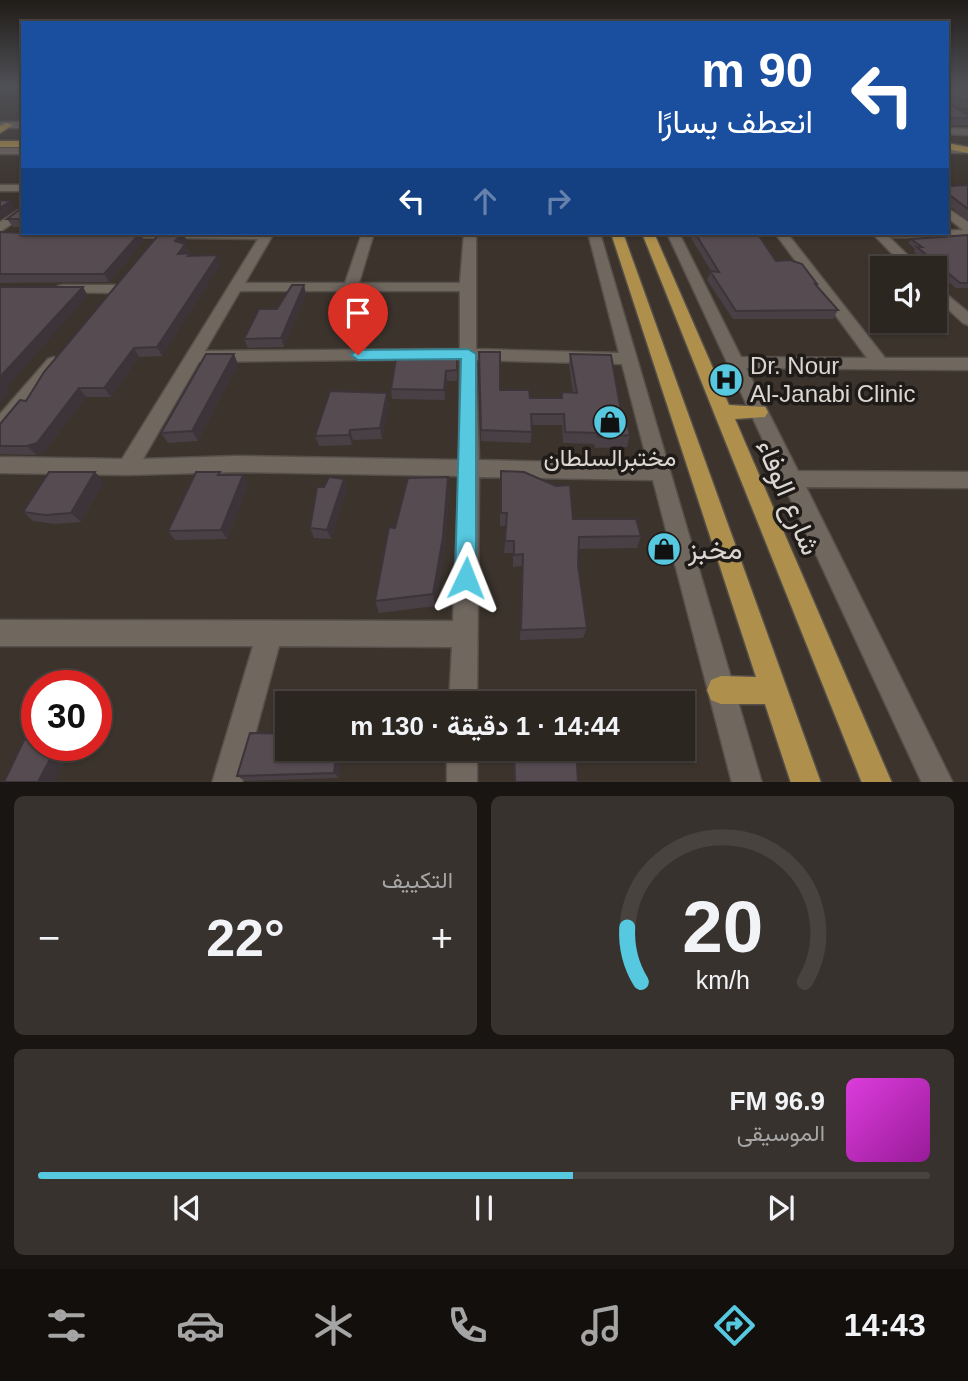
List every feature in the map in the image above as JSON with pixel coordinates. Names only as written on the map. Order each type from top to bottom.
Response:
[{"type":"main road","points":[[2,129],[21,134]]},
{"type":"main road","points":[[949,137],[968,137]]},
{"type":"main road","points":[[0,144],[21,144]]},
{"type":"main road","points":[[949,147],[968,144]]},
{"type":"main road","points":[[618,235],[806,782]]},
{"type":"main road","name":"شارع الوفاء","points":[[650,235],[877,782]]},
{"type":"main road","points":[[627,260],[631,252],[638,252],[650,258],[666,296],[678,304]]},
{"type":"main road","points":[[723,411],[759,412]]},
{"type":"main road","points":[[721,690],[774,691]]},
{"type":"street","points":[[2,129],[21,125]]},
{"type":"street","points":[[949,131],[968,132]]},
{"type":"street","points":[[949,147],[968,150]]},
{"type":"street","points":[[0,151],[21,151]]},
{"type":"street","points":[[0,188],[21,188]]},
{"type":"street","points":[[0,228],[21,212]]},
{"type":"street","points":[[949,214],[968,228]]},
{"type":"street","points":[[949,234],[968,234]]},
{"type":"street","points":[[146,252],[159,235]]},
{"type":"street","points":[[128,467],[266,235]]},
{"type":"street","points":[[351,287],[367,235]]},
{"type":"street","points":[[463,691],[469,467],[467,287],[470,235]]},
{"type":"street","points":[[595,235],[747,782]]},
{"type":"street","points":[[674,235],[938,782]]},
{"type":"street","points":[[783,235],[880,363]]},
{"type":"street","points":[[881,235],[902,256]]},
{"type":"street","points":[[53,289],[119,285],[98,310]]},
{"type":"street","points":[[236,287],[467,287]]},
{"type":"street","points":[[947,300],[968,320]]},
{"type":"street","points":[[0,426],[62,352]]},
{"type":"street","points":[[194,357],[468,354],[629,359]]},
{"type":"street","points":[[735,362],[968,364]]},
{"type":"street","points":[[0,465],[128,467],[236,464],[661,472]]},
{"type":"street","points":[[792,480],[968,480]]},
{"type":"street","points":[[0,633],[464,634]]},
{"type":"street","points":[[227,782],[270,633]]},
{"type":"street","points":[[462,761],[462,782]]},
{"type":"building","points":[[949,183],[952,186],[968,185],[968,209],[949,195]]},
{"type":"building","points":[[0,200],[11,201],[0,208]]},
{"type":"building","points":[[21,200],[21,222],[18,219],[7,219],[19,210]]},
{"type":"building","points":[[0,232],[21,235],[138,235],[104,274],[0,274]]},
{"type":"building","points":[[158,235],[181,235],[175,241],[185,244],[178,254],[218,255],[157,347],[134,348],[104,388],[79,388],[37,443],[27,446],[0,446],[0,424],[20,400],[26,401],[44,372]]},
{"type":"building","points":[[696,235],[758,235],[776,261],[790,260],[802,264],[838,310],[736,311],[710,271],[719,272]]},
{"type":"building","points":[[968,235],[968,283],[960,283],[947,272],[947,256],[928,256],[917,247],[922,247],[911,239]]},
{"type":"building","points":[[292,285],[304,285],[281,338],[244,339],[259,309],[277,309]]},
{"type":"building","points":[[0,287],[83,287],[0,377]]},
{"type":"building","points":[[397,352],[457,354],[457,370],[446,371],[444,390],[391,389]]},
{"type":"building","points":[[479,352],[500,352],[500,390],[529,390],[530,398],[562,398],[562,392],[577,393],[570,354],[611,355],[621,411],[624,411],[630,435],[598,437],[597,433],[565,432],[564,414],[531,414],[532,432],[481,430]]},
{"type":"building","points":[[206,354],[234,354],[192,431],[161,433]]},
{"type":"building","points":[[330,391],[387,393],[380,428],[350,430],[349,435],[315,436]]},
{"type":"building","points":[[501,471],[524,472],[556,486],[570,485],[573,519],[636,519],[641,536],[579,537],[578,565],[587,628],[521,630],[523,554],[514,555],[514,541],[505,541],[507,513],[501,513]]},
{"type":"building","points":[[49,472],[95,472],[71,513],[45,515],[23,512]]},
{"type":"building","points":[[196,472],[243,475],[221,530],[168,531]]},
{"type":"building","points":[[329,477],[344,479],[327,530],[310,528],[317,487],[324,487]]},
{"type":"building","points":[[448,477],[443,537],[433,594],[375,601],[389,527],[395,528],[408,478]]},
{"type":"building","points":[[250,733],[275,734],[275,761],[336,761],[334,773],[237,776]]},
{"type":"building","points":[[21,746],[21,761],[49,761],[38,782],[4,782]]},
{"type":"building","points":[[514,761],[577,761],[578,782],[515,782]]},
{"type":"place","name":"Dr. Nour Al-Janabi Clinic","points":[[726,380]]},
{"type":"place","name":"مختبرالسلطان","points":[[610,422]]},
{"type":"place","name":"مخبز","points":[[664,549]]},
{"type":"route","points":[[358,355],[468,354],[466,578]]}]
